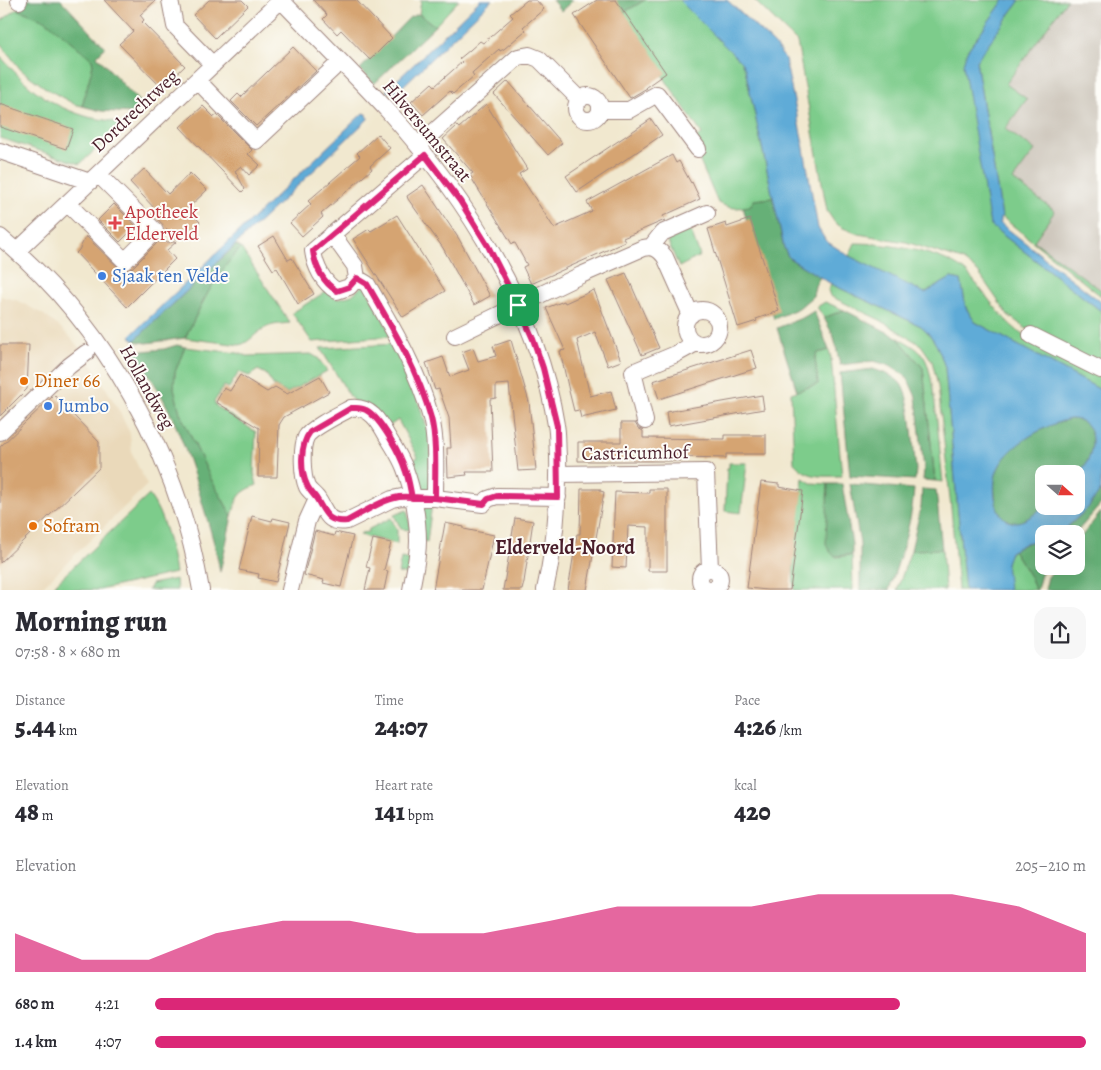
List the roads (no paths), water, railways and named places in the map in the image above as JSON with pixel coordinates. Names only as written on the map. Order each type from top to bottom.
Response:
[{"type":"street","points":[[170,0],[175,26],[213,65]]},
{"type":"street","name":"Dordrechtweg","points":[[17,251],[281,0]]},
{"type":"street","name":"Hilversumstraat","points":[[281,0],[422,150],[460,201],[488,246],[518,305],[533,339],[546,378],[557,426],[558,497],[550,568],[545,590]]},
{"type":"street","points":[[357,278],[349,287],[337,291],[328,286],[314,262],[313,251],[422,150],[518,57],[528,55],[539,59],[580,100],[586,96],[594,97],[599,102],[600,110],[629,110],[657,94],[698,149]]},
{"type":"street","points":[[197,80],[256,141],[340,62]]},
{"type":"street","points":[[0,150],[94,178],[155,232],[126,261],[67,203]]},
{"type":"street","points":[[652,247],[662,233],[707,213]]},
{"type":"street","points":[[332,234],[355,266],[357,278],[367,284],[372,291],[409,359],[420,387],[432,420],[435,458],[435,498]]},
{"type":"street","name":"Hollandweg","points":[[0,237],[17,251],[70,306],[99,343],[139,408],[161,455],[185,520],[201,590]]},
{"type":"street","points":[[455,336],[630,253],[652,247],[660,250],[664,256],[691,314]]},
{"type":"street","points":[[701,310],[712,313],[719,322],[719,332],[707,344],[696,343],[691,340],[686,330],[686,324],[691,314],[701,310]]},
{"type":"street","points":[[1031,335],[1101,370]]},
{"type":"street","points":[[644,421],[633,372],[676,354],[696,343]]},
{"type":"street","points":[[0,432],[68,366],[86,353]]},
{"type":"street","points":[[411,590],[418,541],[412,498],[406,470],[381,425],[374,415],[365,409],[351,408],[310,432],[306,437],[302,468],[307,486],[318,499],[324,513],[331,519],[340,522],[347,521],[392,498],[402,497],[412,498],[435,498],[484,504],[488,499],[497,496],[558,497]]},
{"type":"street","name":"Castricumhof","points":[[558,474],[706,472],[710,569]]},
{"type":"street","points":[[290,590],[307,521],[318,499]]},
{"type":"water","points":[[480,0],[492,0],[400,89],[395,92],[386,92],[389,85],[395,82]]},
{"type":"water","points":[[679,0],[727,0],[775,45],[785,59],[803,143],[818,228],[826,241],[849,256],[925,293],[951,278],[961,280],[966,308],[975,322],[1101,390],[1101,490],[1085,511],[1085,465],[1091,451],[1092,441],[1087,425],[1080,421],[1070,419],[1059,422],[1036,433],[1014,448],[998,468],[994,487],[996,504],[999,512],[1009,521],[1017,522],[1035,513],[1035,515],[1080,515],[1069,525],[1035,525],[1035,541],[1026,543],[1010,552],[1006,563],[1009,590],[965,590],[945,368],[930,335],[921,326],[833,285],[789,258],[784,248],[745,69],[741,62]]},
{"type":"water","points":[[1004,0],[1020,0],[976,61],[1002,217],[1000,218],[1000,223],[1101,302],[1101,311],[990,225],[963,64],[967,51]]},
{"type":"water","points":[[363,113],[367,114],[368,119],[134,341],[130,336]]},
{"type":"place","name":"Apotheek Elderveld","points":[[115,223]]},
{"type":"place","name":"Sjaak ten Velde","points":[[102,276]]},
{"type":"place","name":"Diner 66","points":[[24,381]]},
{"type":"place","name":"Jumbo","points":[[48,406]]},
{"type":"place","name":"Sofram","points":[[33,526]]},
{"type":"district","name":"Elderveld-Noord","points":[[565,547]]}]
